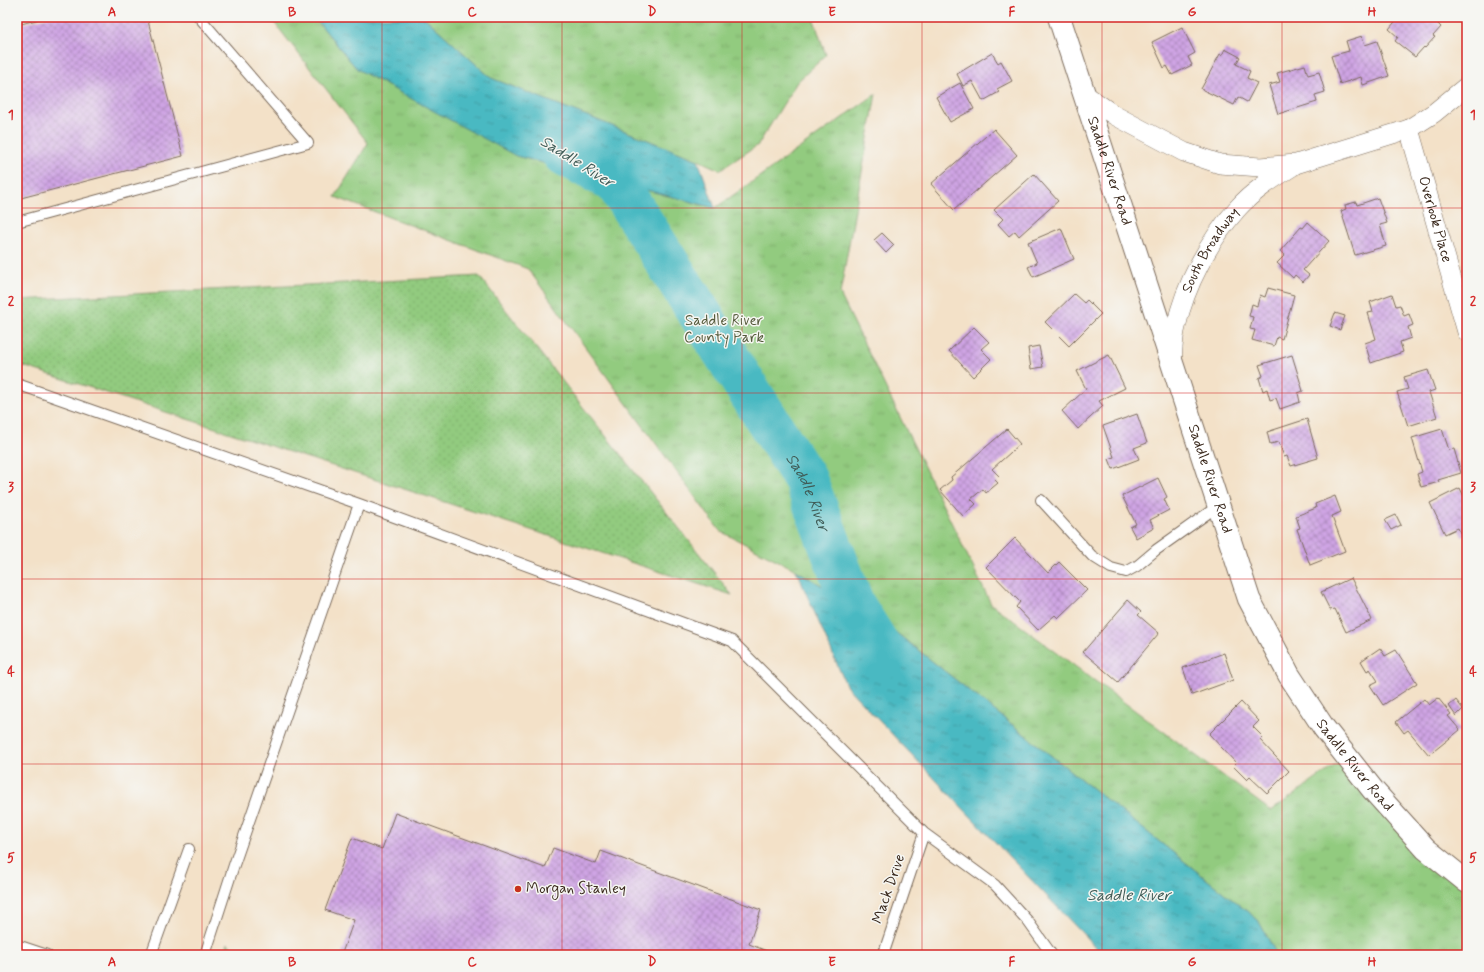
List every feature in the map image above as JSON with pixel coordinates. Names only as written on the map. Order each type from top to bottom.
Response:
[{"type":"street","name":"Saddle River Road","points":[[1059,17],[1249,599],[1288,675],[1324,728],[1373,790],[1426,849],[1467,882]]},
{"type":"street","name":"South Broadway","points":[[1084,94],[1114,115],[1184,152],[1220,164],[1260,167],[1296,164],[1409,129],[1434,113],[1467,86]]},
{"type":"street","name":"Overlook Place","points":[[1409,129],[1467,332]]},
{"type":"street","name":"South Broadway","points":[[1172,366],[1175,328],[1185,297],[1200,263],[1218,234],[1238,208],[1265,184],[1296,164]]},
{"type":"lane","points":[[17,222],[308,143],[199,17]]},
{"type":"lane","points":[[17,384],[359,504],[732,641],[924,833],[995,885],[1027,920],[1052,955]]},
{"type":"lane","points":[[1041,500],[1092,556],[1111,568],[1126,572],[1137,566],[1156,550],[1218,506]]},
{"type":"lane","points":[[205,955],[234,865],[359,504]]},
{"type":"lane","name":"Mack Drive","points":[[883,955],[924,833]]},
{"type":"lane","points":[[150,955],[189,849]]},
{"type":"lane","points":[[17,945],[47,955]]},
{"type":"green space","name":"Saddle River County Park","points":[[270,17],[314,17],[357,69],[517,156],[715,208],[876,94],[840,294],[991,604],[1271,811],[1347,757],[1467,882],[1467,955],[1277,955],[1258,920],[884,623],[796,570],[720,531],[528,269],[335,197],[368,143]]},
{"type":"green space","points":[[424,17],[813,17],[826,55],[797,82],[758,145],[720,170],[491,78]]},
{"type":"green space","points":[[479,276],[732,595],[17,364],[17,300]]},
{"type":"green space","points":[[228,943],[238,955],[224,955]]},
{"type":"water","name":"Saddle River","points":[[314,17],[424,17],[491,78],[698,160],[715,208],[516,156],[357,69]]},
{"type":"water","name":"Saddle River","points":[[796,570],[884,623],[1258,920],[1277,955],[1103,955],[847,687]]},
{"type":"building","points":[[48,17],[147,17],[183,156],[17,199],[17,25]]},
{"type":"building","points":[[1399,17],[1443,17],[1438,24],[1441,27],[1433,36],[1435,37],[1415,57],[1395,41],[1398,37],[1389,29]]},
{"type":"building","points":[[1182,27],[1195,53],[1188,57],[1192,65],[1172,75],[1167,66],[1164,68],[1152,42]]},
{"type":"building","points":[[1362,36],[1365,45],[1377,41],[1389,76],[1363,85],[1361,77],[1340,84],[1331,56],[1349,51],[1346,41]]},
{"type":"building","points":[[1225,49],[1240,57],[1236,64],[1250,71],[1247,78],[1257,83],[1247,102],[1238,97],[1234,105],[1201,89],[1220,54],[1222,55]]},
{"type":"building","points":[[992,53],[998,63],[1001,61],[1012,81],[997,89],[999,92],[983,101],[972,81],[963,86],[957,74]]},
{"type":"building","points":[[1305,65],[1308,75],[1319,72],[1325,92],[1315,95],[1317,102],[1278,114],[1269,85],[1280,82],[1277,73]]},
{"type":"building","points":[[960,83],[974,109],[950,122],[936,97]]},
{"type":"building","points":[[994,129],[1017,155],[954,210],[931,184]]},
{"type":"building","points":[[1034,174],[1058,201],[1019,236],[1015,231],[1009,236],[998,224],[1003,219],[994,210]]},
{"type":"building","points":[[1378,198],[1387,223],[1380,225],[1386,246],[1355,255],[1341,211],[1346,209],[1345,205],[1356,202],[1357,205]]},
{"type":"building","points":[[1308,222],[1329,241],[1303,270],[1309,275],[1303,282],[1295,275],[1293,278],[1277,263],[1285,255],[1280,251],[1301,227],[1303,228]]},
{"type":"building","points":[[1061,228],[1074,259],[1033,277],[1028,267],[1037,263],[1028,242]]},
{"type":"building","points":[[882,233],[894,245],[886,253],[874,240]]},
{"type":"building","points":[[1268,288],[1294,295],[1282,339],[1277,337],[1274,346],[1252,340],[1255,330],[1250,329],[1253,317],[1249,316],[1252,304],[1257,306],[1260,295],[1265,297]]},
{"type":"building","points":[[1074,294],[1084,303],[1087,300],[1101,314],[1069,346],[1045,322]]},
{"type":"building","points":[[1392,294],[1396,306],[1400,305],[1404,316],[1409,314],[1413,325],[1408,327],[1411,338],[1400,342],[1403,352],[1371,363],[1365,343],[1376,339],[1368,313],[1373,312],[1370,302]]},
{"type":"building","points":[[1335,313],[1345,316],[1340,330],[1330,326]]},
{"type":"building","points":[[974,327],[989,342],[981,349],[991,359],[973,377],[949,351]]},
{"type":"building","points":[[1039,346],[1043,367],[1031,369],[1028,348]]},
{"type":"building","points":[[1109,355],[1125,388],[1099,401],[1103,406],[1078,429],[1062,411],[1086,389],[1077,371]]},
{"type":"building","points":[[1292,355],[1303,391],[1298,393],[1300,402],[1280,409],[1276,398],[1270,400],[1267,389],[1263,391],[1259,378],[1263,376],[1259,365]]},
{"type":"building","points":[[1428,370],[1435,390],[1429,392],[1437,417],[1408,426],[1397,392],[1408,389],[1404,377]]},
{"type":"building","points":[[1137,414],[1147,443],[1134,448],[1139,459],[1113,469],[1109,459],[1114,457],[1103,426]]},
{"type":"building","points":[[1307,419],[1318,458],[1291,466],[1287,456],[1284,457],[1279,442],[1270,444],[1267,432]]},
{"type":"building","points":[[1007,429],[1020,444],[992,469],[999,476],[995,480],[998,483],[986,493],[983,489],[971,499],[976,504],[963,516],[940,490],[952,480],[951,477]]},
{"type":"building","points":[[1442,429],[1449,450],[1454,449],[1461,473],[1438,480],[1439,482],[1421,487],[1417,474],[1422,472],[1412,438]]},
{"type":"building","points":[[1158,478],[1167,497],[1164,499],[1169,510],[1150,520],[1154,528],[1136,538],[1130,527],[1136,524],[1122,496]]},
{"type":"building","points":[[1460,488],[1467,503],[1467,535],[1462,537],[1458,528],[1445,534],[1430,503]]},
{"type":"building","points":[[1335,496],[1341,512],[1332,516],[1345,551],[1310,565],[1297,529],[1300,528],[1296,516],[1316,508],[1315,504]]},
{"type":"building","points":[[1396,515],[1401,525],[1391,530],[1385,520]]},
{"type":"building","points":[[1015,538],[1048,573],[1059,562],[1087,590],[1058,618],[1055,615],[1038,630],[1016,607],[1020,602],[986,567]]},
{"type":"building","points":[[1351,578],[1372,620],[1346,632],[1335,609],[1330,610],[1321,592]]},
{"type":"building","points":[[1128,600],[1141,612],[1138,615],[1159,633],[1118,682],[1083,652]]},
{"type":"building","points":[[1380,648],[1385,656],[1396,650],[1417,683],[1383,705],[1370,685],[1378,681],[1370,669],[1367,671],[1361,661]]},
{"type":"building","points":[[1224,653],[1233,680],[1192,695],[1183,668]]},
{"type":"building","points":[[1438,698],[1451,714],[1448,716],[1460,730],[1429,755],[1408,730],[1404,733],[1396,722],[1424,699],[1429,705]]},
{"type":"building","points":[[1456,700],[1463,709],[1456,716],[1449,706]]},
{"type":"building","points":[[1241,702],[1259,721],[1253,727],[1263,737],[1260,740],[1289,771],[1267,793],[1250,777],[1247,780],[1233,766],[1236,763],[1209,734]]},
{"type":"building","name":"Morgan Stanley","points":[[395,813],[545,868],[553,848],[596,864],[601,851],[761,910],[749,944],[777,955],[347,955],[342,953],[354,920],[325,910],[352,838],[382,849]]},
{"type":"waterway","name":"Saddle River","points":[[563,153],[616,182],[805,479],[853,605],[885,656]]},
{"type":"place","name":"Morgan Stanley","points":[[518,889]]}]
